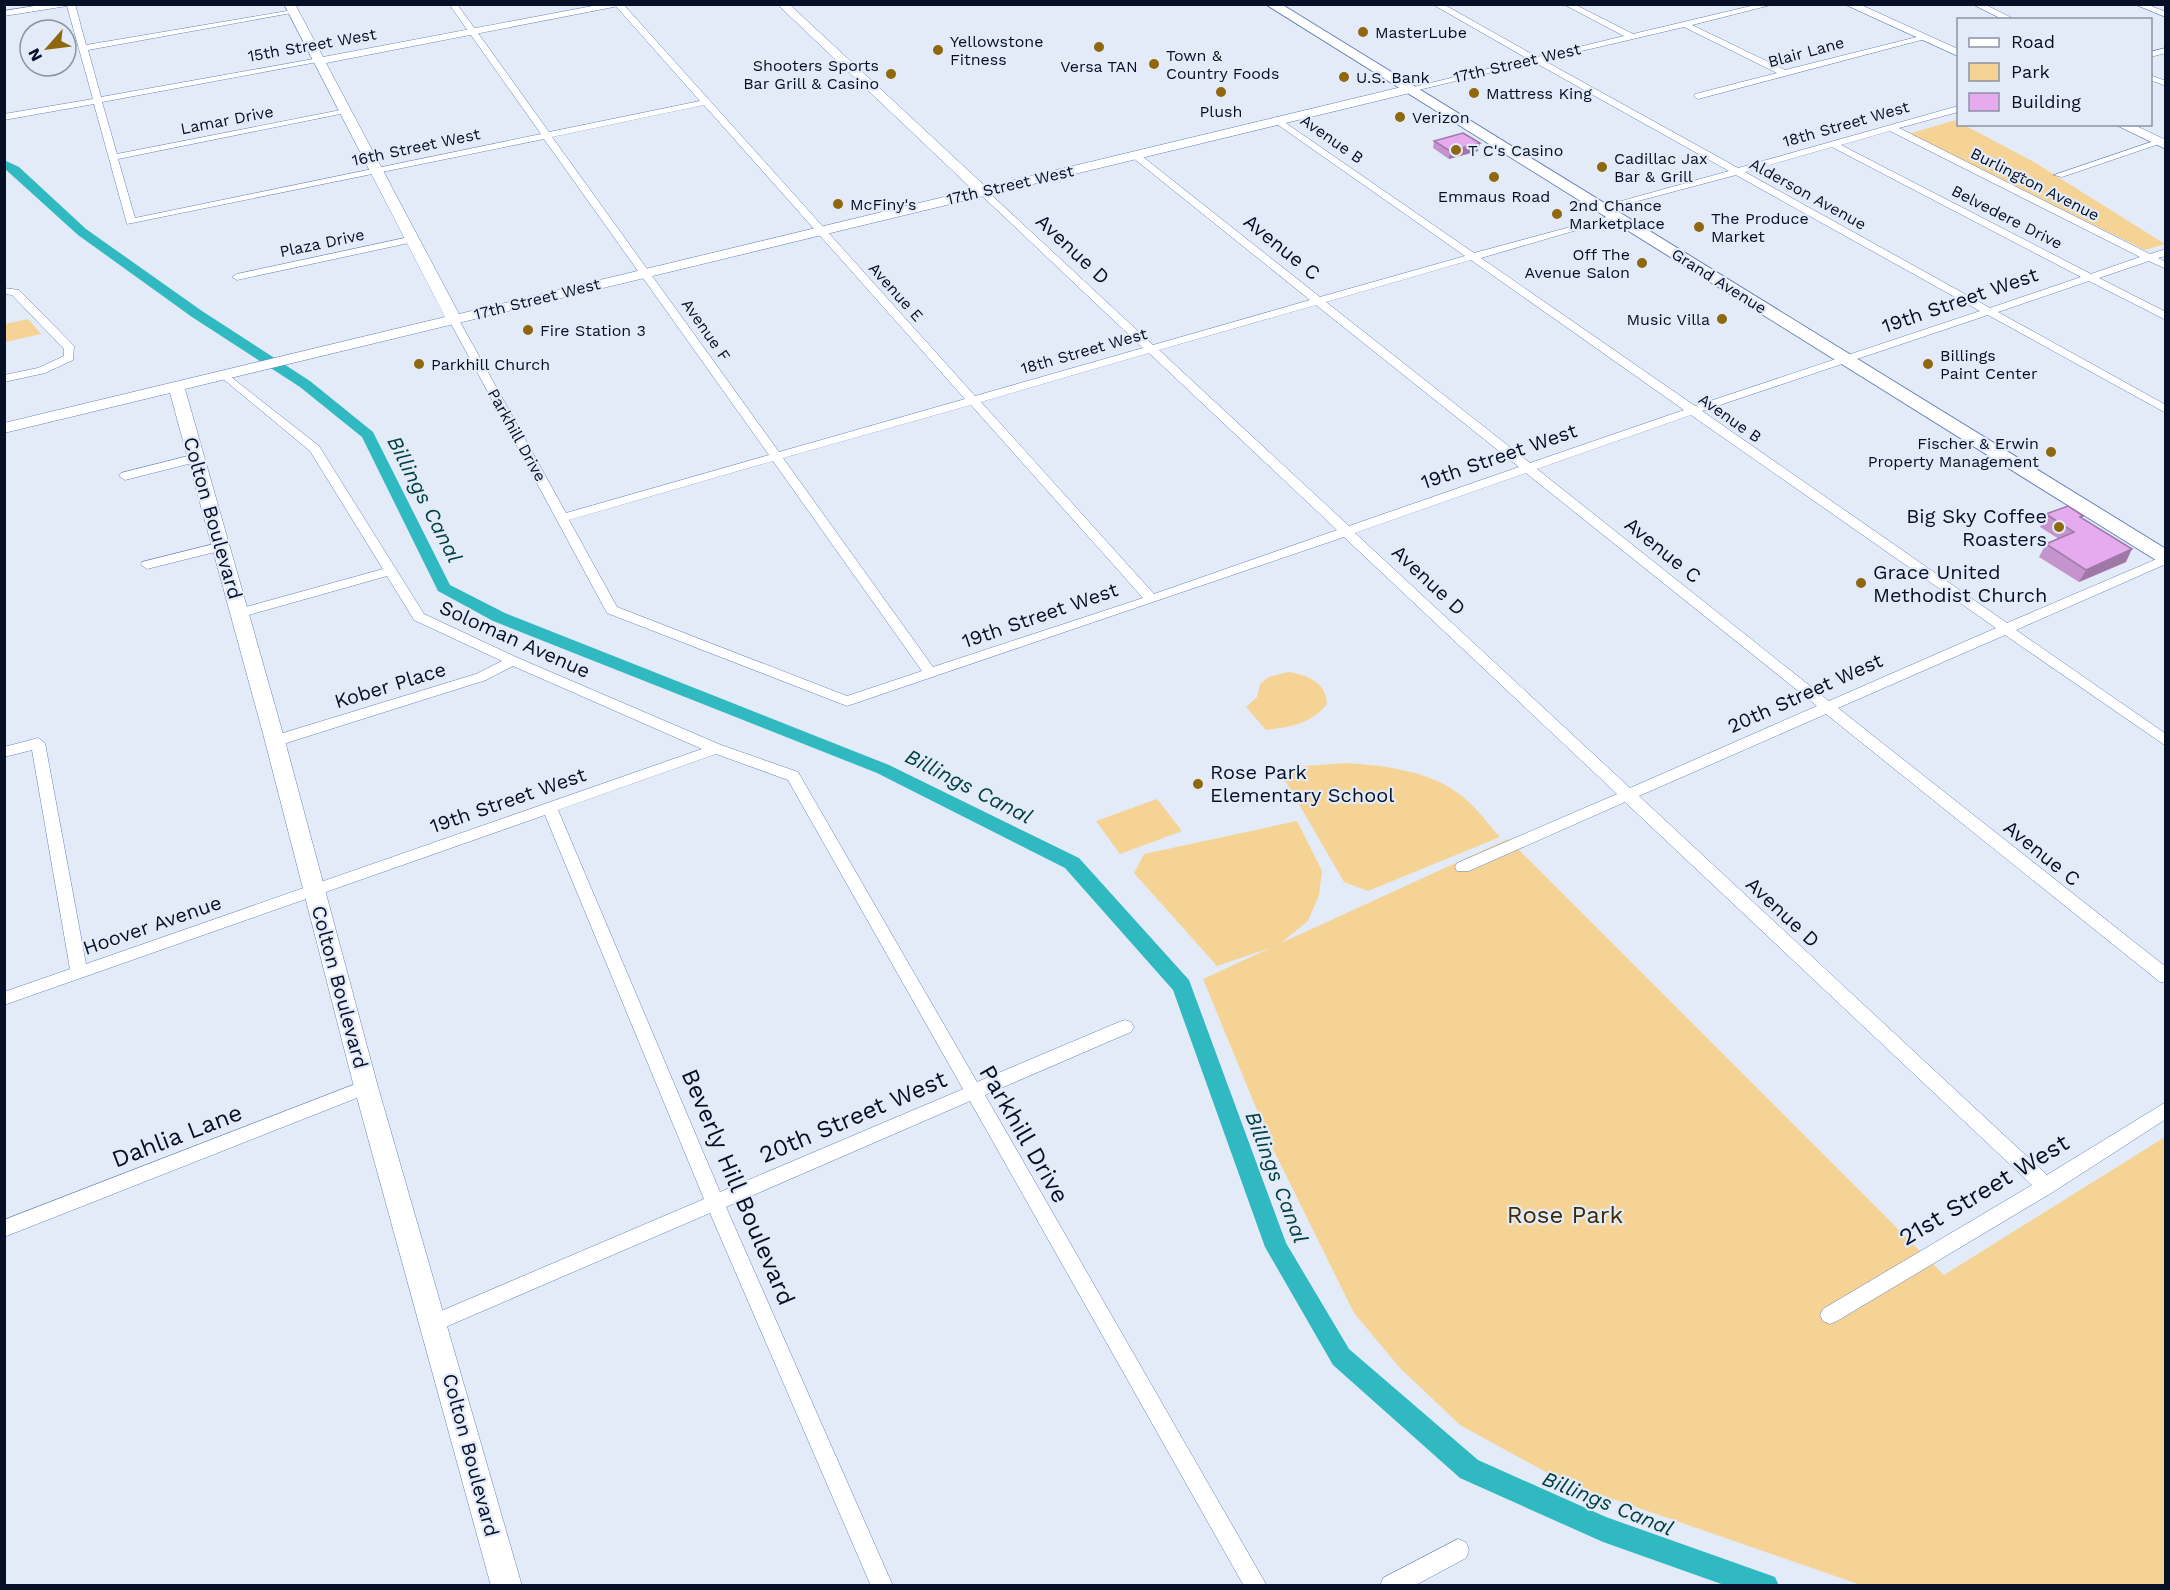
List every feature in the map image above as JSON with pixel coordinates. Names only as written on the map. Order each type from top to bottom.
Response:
[{"type":"main road","name":"Grand Avenue","points":[[1271,4],[2166,558]]},
{"type":"street","points":[[4,14],[65,4]]},
{"type":"street","points":[[71,4],[114,157]]},
{"type":"street","name":"Avenue F","points":[[453,4],[931,674]]},
{"type":"street","name":"Avenue D","points":[[782,4],[2046,1186]]},
{"type":"street","name":"Alderson Avenue","points":[[1436,4],[2166,410]]},
{"type":"street","points":[[1567,4],[1630,36]]},
{"type":"street","name":"17th Street West","points":[[4,428],[177,388],[645,272],[1277,120],[1771,4]]},
{"type":"street","points":[[1849,4],[1957,52]]},
{"type":"street","points":[[1976,4],[2008,18]]},
{"type":"street","points":[[2138,4],[2166,15]]},
{"type":"street","name":"15th Street West","points":[[4,117],[620,5]]},
{"type":"street","name":"Avenue E","points":[[620,5],[1151,599]]},
{"type":"street","points":[[83,48],[291,8]]},
{"type":"street","name":"Parkhill Drive","points":[[291,8],[378,170],[454,320],[612,610],[847,701]]},
{"type":"street","points":[[1684,24],[1784,73]]},
{"type":"street","name":"Blair Lane","points":[[1698,96],[1922,37]]},
{"type":"street","points":[[2152,77],[2166,84]]},
{"type":"street","name":"16th Street West","points":[[114,157],[131,222],[706,102]]},
{"type":"street","name":"18th Street West","points":[[563,518],[1472,257],[1734,171],[1957,110]]},
{"type":"street","name":"Lamar Drive","points":[[114,157],[346,112]]},
{"type":"street","name":"Avenue B","points":[[1277,120],[2166,741]]},
{"type":"street","points":[[2125,126],[2163,143]]},
{"type":"street","name":"Burlington Avenue","points":[[1891,128],[2166,266]]},
{"type":"street","points":[[2059,175],[2163,143]]},
{"type":"street","name":"Belvedere Drive","points":[[1835,145],[2166,317]]},
{"type":"street","name":"Avenue C","points":[[1135,155],[1530,467],[2166,977]]},
{"type":"street","name":"Plaza Drive","points":[[237,277],[414,239]]},
{"type":"street","name":"19th Street West","points":[[847,701],[1151,599],[1692,411],[2166,252]]},
{"type":"street","points":[[4,291],[15,292],[70,348],[69,358],[55,366],[4,379]]},
{"type":"street","name":"Soloman Avenue","points":[[226,376],[315,449],[419,616],[513,661],[717,749]]},
{"type":"street","name":"Colton Boulevard","points":[[177,388],[275,741],[366,1087],[507,1586]]},
{"type":"street","points":[[125,476],[196,458]]},
{"type":"street","points":[[147,565],[222,546]]},
{"type":"street","name":"20th Street West","points":[[1463,867],[2166,558]]},
{"type":"street","points":[[240,613],[391,571]]},
{"type":"street","name":"Kober Place","points":[[275,741],[481,677],[513,661]]},
{"type":"street","points":[[4,753],[38,743],[79,973]]},
{"type":"street","name":"Parkhill Drive","points":[[717,749],[793,776],[1256,1586]]},
{"type":"street","name":"19th Street West","points":[[314,890],[717,749]]},
{"type":"street","name":"Beverly Hill Boulevard","points":[[550,808],[715,1203],[882,1586]]},
{"type":"street","name":"Hoover Avenue","points":[[4,999],[314,890]]},
{"type":"street","name":"20th Street West","points":[[434,1323],[1125,1027]]},
{"type":"street","name":"Dahlia Lane","points":[[4,1228],[366,1087]]},
{"type":"street","name":"21st Street West","points":[[1830,1315],[2046,1186],[2166,1109]]},
{"type":"street","points":[[1391,1586],[1458,1550]]},
{"type":"green space","points":[[1956,120],[1957,126],[1966,126],[2034,162],[2165,244],[2145,250],[1908,134]]},
{"type":"green space","points":[[28,319],[41,334],[5,342],[5,324]]},
{"type":"green space","points":[[1288,672],[1315,681],[1323,690],[1327,704],[1307,720],[1292,726],[1266,730],[1246,707],[1257,697],[1260,684],[1269,677]]},
{"type":"green space","points":[[1346,763],[1375,765],[1406,771],[1450,787],[1477,810],[1500,837],[1368,891],[1344,882],[1282,775],[1305,766]]},
{"type":"green space","points":[[1157,799],[1182,831],[1120,854],[1096,821]]},
{"type":"green space","name":"Rose Park","points":[[1297,821],[1322,871],[1319,895],[1308,921],[1281,943],[1508,839],[1944,1275],[2165,1137],[2165,1585],[1861,1585],[1564,1482],[1460,1425],[1400,1368],[1354,1313],[1273,1149],[1203,979],[1270,948],[1217,966],[1134,873],[1144,854]]},
{"type":"building","points":[[1463,133],[1480,143],[1450,151],[1434,141]]},
{"type":"building","points":[[2068,506],[2083,516],[2080,517],[2132,549],[2086,570],[2046,544],[2074,532],[2046,514]]},
{"type":"waterway","name":"Billings Canal","points":[[4,163],[15,169],[82,232],[197,314],[305,384],[368,435],[444,588],[499,617],[883,769],[1072,863],[1182,986],[1276,1247],[1341,1357],[1469,1469],[1603,1529],[1766,1586]]},
{"type":"place","name":"MasterLube","points":[[1363,32]]},
{"type":"place","name":"Versa TAN","points":[[1099,47]]},
{"type":"place","name":"Yellowstone Fitness","points":[[938,50]]},
{"type":"place","name":"Town & Country Foods","points":[[1154,64]]},
{"type":"place","name":"Shooters Sports Bar Grill & Casino","points":[[891,74]]},
{"type":"place","name":"U.S. Bank","points":[[1344,77]]},
{"type":"place","name":"Plush","points":[[1221,92]]},
{"type":"place","name":"Mattress King","points":[[1474,93]]},
{"type":"place","name":"Verizon","points":[[1400,117]]},
{"type":"place","name":"T C's Casino","points":[[1456,150]]},
{"type":"place","name":"Cadillac Jax Bar & Grill","points":[[1602,167]]},
{"type":"place","name":"Emmaus Road","points":[[1494,177]]},
{"type":"place","name":"McFiny's","points":[[838,204]]},
{"type":"place","name":"2nd Chance Marketplace","points":[[1557,214]]},
{"type":"place","name":"The Produce Market","points":[[1699,227]]},
{"type":"place","name":"Off The Avenue Salon","points":[[1642,263]]},
{"type":"place","name":"Music Villa","points":[[1722,319]]},
{"type":"place","name":"Fire Station 3","points":[[528,330]]},
{"type":"place","name":"Parkhill Church","points":[[419,364]]},
{"type":"place","name":"Billings Paint Center","points":[[1928,364]]},
{"type":"place","name":"Fischer & Erwin Property Management","points":[[2051,452]]},
{"type":"place","name":"Big Sky Coffee Roasters","points":[[2059,527]]},
{"type":"place","name":"Grace United Methodist Church","points":[[1861,583]]},
{"type":"place","name":"Rose Park Elementary School","points":[[1198,784]]}]
